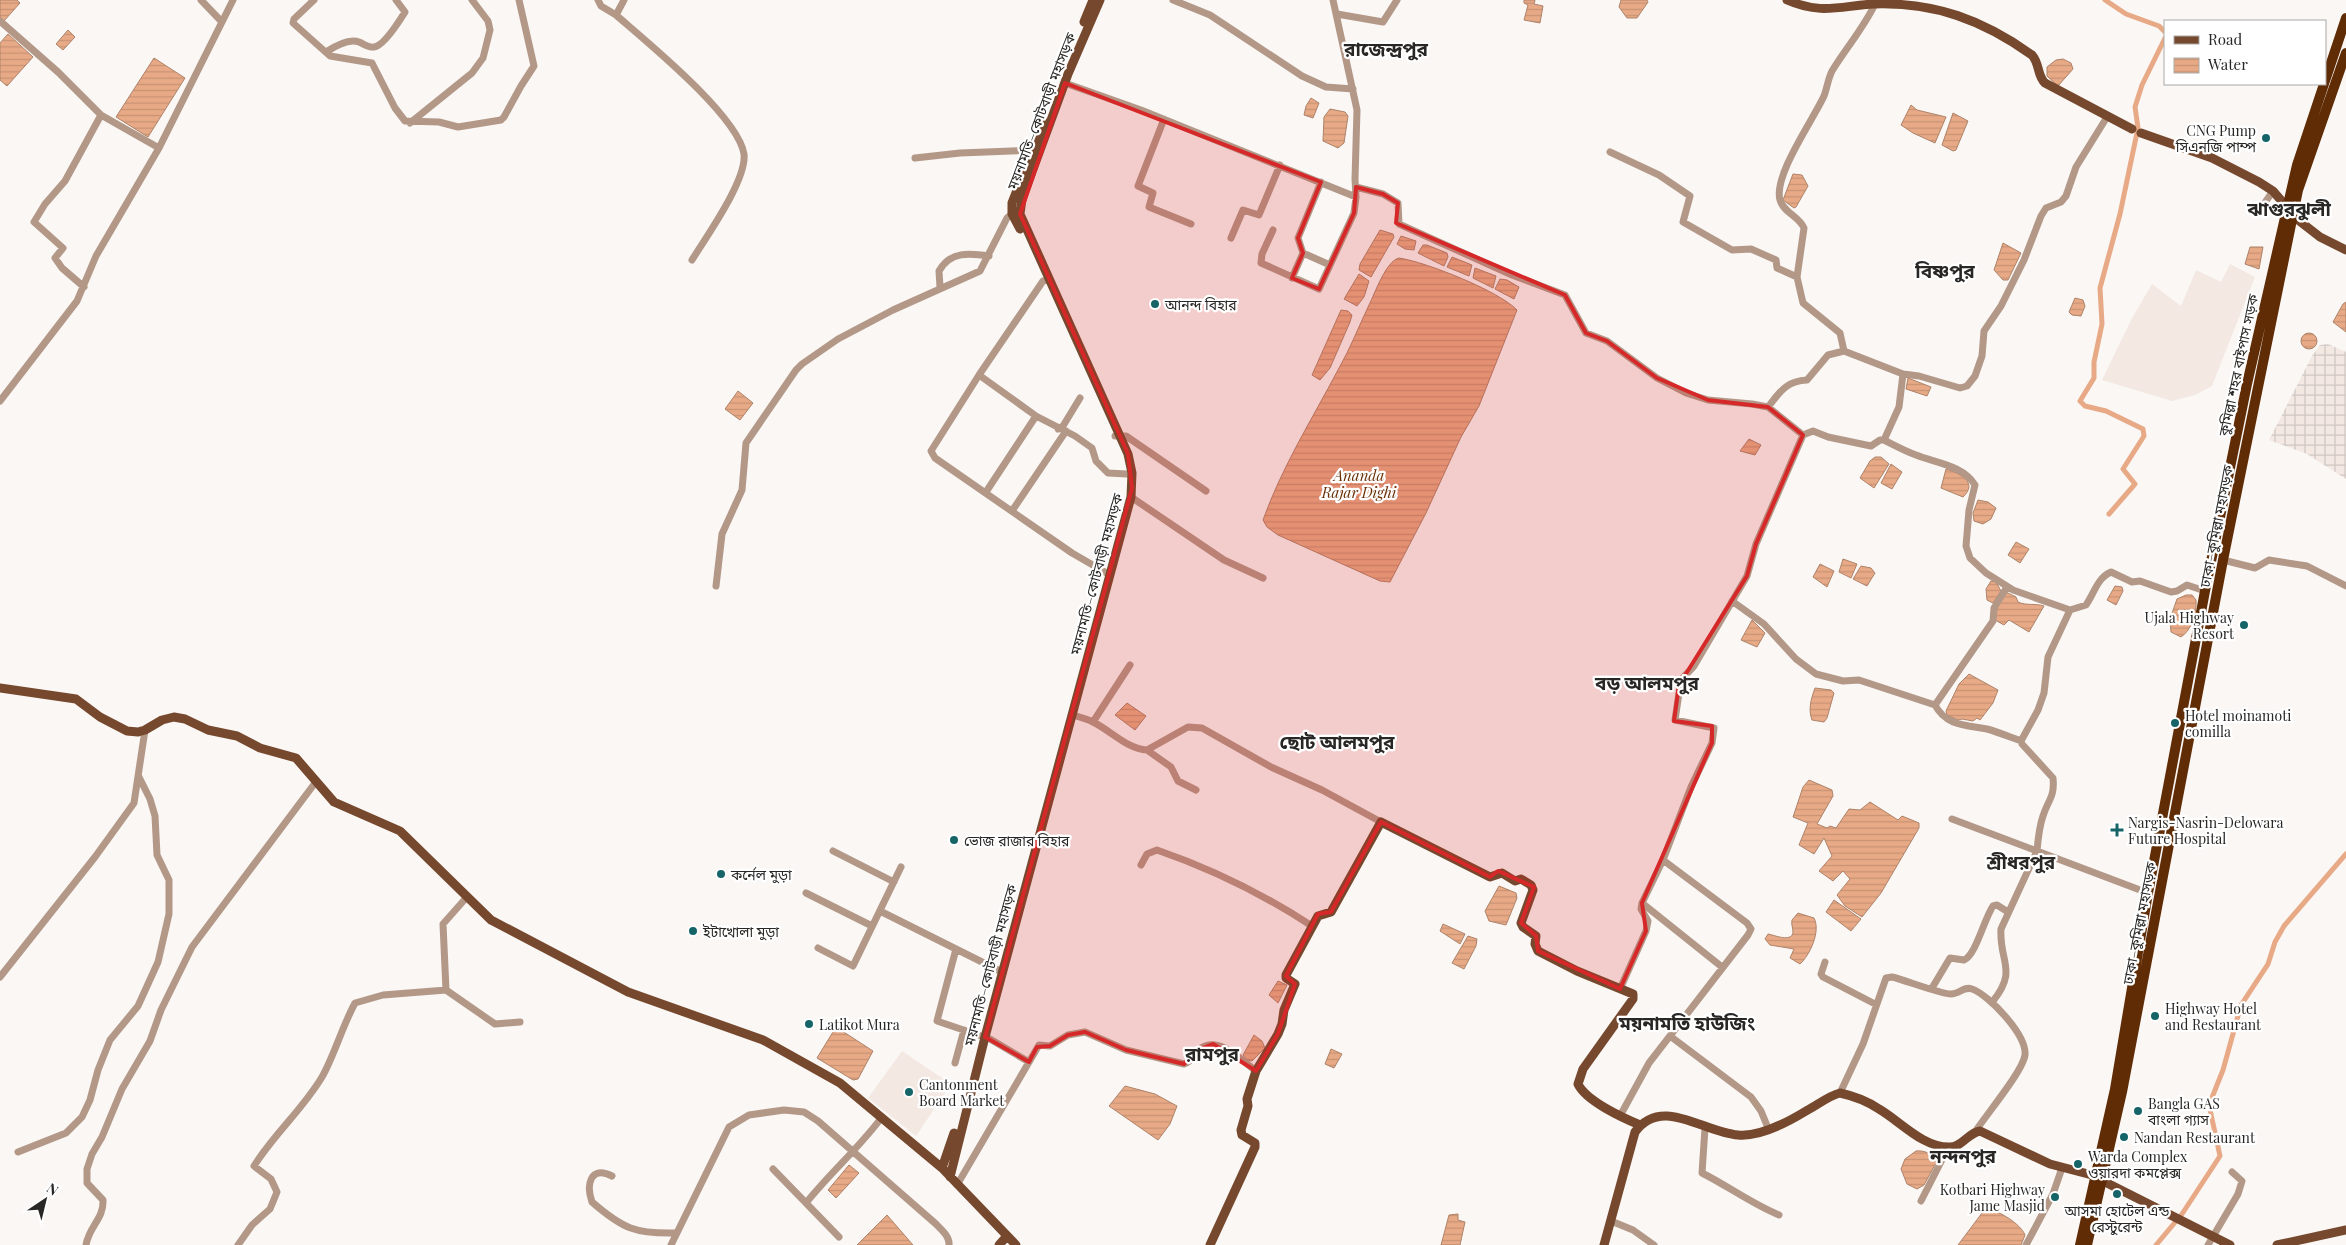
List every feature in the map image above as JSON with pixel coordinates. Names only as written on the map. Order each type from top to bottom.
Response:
[{"type":"highway","name":"কুমিল্লা শহর বাইপাস সড়ক","points":[[2326,76],[2346,18]]},
{"type":"highway","name":"ঢাকা–কুমিল্লা মহাসড়ক","points":[[2087,1245],[2103,1181],[2120,1080],[2298,190],[2346,53]]},
{"type":"highway","name":"কুমিল্লা শহর বাইপাস সড়ক","points":[[2080,1245],[2120,1080],[2148,893],[2205,590],[2286,206],[2299,158],[2323,85]]},
{"type":"highway","points":[[2076,1245],[2112,1081],[2120,1080],[2128,1084],[2093,1245]]},
{"type":"main road","name":"ময়নামতি–কোটবাড়ী মহাসড়ক","points":[[950,1177],[998,970],[1131,497],[1131,464],[1012,203],[1092,0]]},
{"type":"main road","name":"ময়নামতি–কোটবাড়ী মহাসড়ক","points":[[1016,214],[1065,82],[1100,0]]},
{"type":"main road","points":[[1787,0],[1825,10],[1875,4],[1932,9],[1977,22],[2032,55],[2037,61],[2042,80],[2045,83],[2136,131],[2219,161],[2273,192],[2293,216],[2320,237],[2346,250]]},
{"type":"main road","name":"ময়নামতি–কোটবাড়ী মহাসড়ক","points":[[942,1168],[962,1106],[1073,715],[1108,575],[1125,498],[1127,474],[1117,436]]},
{"type":"main road","points":[[0,688],[70,697],[118,727],[138,732],[162,720],[174,717],[185,719],[208,730],[237,736],[260,748],[296,758],[307,768],[315,782],[334,802],[400,832],[466,898],[491,920],[628,992],[776,1047],[840,1083],[942,1168],[1016,1245]]},
{"type":"main road","points":[[1210,1245],[1256,1147],[1256,1143],[1242,1135],[1241,1130],[1248,1106],[1248,1095],[1256,1071],[1282,1024],[1284,1010],[1295,984],[1286,978],[1286,975],[1320,914],[1331,912],[1380,822],[1490,877],[1502,873],[1515,881],[1520,879],[1530,885],[1533,890],[1520,923],[1536,936],[1535,944],[1538,951],[1577,971],[1633,994],[1633,999],[1583,1068],[1578,1084],[1599,1103],[1620,1116],[1640,1125]]},
{"type":"main road","points":[[1604,1245],[1635,1132],[1647,1120],[1666,1115],[1674,1116],[1715,1132],[1739,1136],[1768,1128],[1805,1112],[1840,1093],[1863,1100],[1913,1133],[1948,1148],[1958,1145],[1975,1132],[1987,1134],[2022,1152],[2062,1168],[2092,1176]]},
{"type":"main road","points":[[2107,1183],[2172,1216],[2211,1241],[2230,1245]]},
{"type":"main road","points":[[2277,1245],[2346,1230]]},
{"type":"main road","points":[[999,1245],[1007,1236]]},
{"type":"street","points":[[201,0],[222,22]]},
{"type":"street","points":[[0,401],[77,301],[96,256],[158,148],[233,0]]},
{"type":"street","points":[[314,0],[292,22],[330,56],[372,62],[395,108],[405,121],[410,123],[439,122],[458,127],[501,120],[534,66],[519,0]]},
{"type":"street","points":[[326,52],[354,40],[373,47],[378,45],[391,33],[405,12],[396,0]]},
{"type":"street","points":[[410,123],[472,73],[483,58],[490,30],[488,21],[472,0]]},
{"type":"street","points":[[598,0],[601,6],[616,16],[702,91],[732,129],[744,155],[741,175],[692,260]]},
{"type":"street","points":[[616,16],[624,0]]},
{"type":"street","points":[[1172,0],[1210,16],[1302,76],[1326,87],[1353,89]]},
{"type":"street","points":[[1273,230],[1262,254],[1261,263],[1319,289],[1354,213],[1356,197],[1357,110],[1333,0]]},
{"type":"street","points":[[1337,14],[1383,22],[1397,0]]},
{"type":"street","points":[[1844,351],[1840,333],[1803,303],[1797,277],[1804,228],[1802,223],[1783,208],[1779,199],[1779,186],[1803,134],[1824,96],[1831,73],[1861,31],[1875,4]]},
{"type":"street","points":[[0,21],[102,116],[158,148]]},
{"type":"street","points":[[1065,82],[1280,165],[1356,197]]},
{"type":"street","points":[[84,287],[62,268],[55,258],[63,248],[34,222],[65,181],[102,116]]},
{"type":"street","points":[[1768,408],[1785,386],[1792,381],[1807,380],[1828,355],[1844,351],[1903,374],[1919,376],[1960,388],[1967,386],[1975,376],[1982,356],[1984,331],[2001,306],[2024,260],[2041,216],[2046,208],[2061,202],[2066,196],[2076,166],[2107,117]]},
{"type":"street","points":[[1164,120],[1138,186],[1153,194],[1149,207],[1190,224]]},
{"type":"street","points":[[915,158],[960,153],[1034,150]]},
{"type":"street","points":[[1610,152],[1659,175],[1690,196],[1683,222],[1732,250],[1751,249],[1776,260],[1777,268],[1797,277]]},
{"type":"street","points":[[1231,238],[1243,210],[1259,215],[1280,165]]},
{"type":"street","points":[[1292,278],[1303,253],[1298,238],[1321,182]]},
{"type":"street","points":[[1356,187],[1383,194],[1398,203],[1398,224],[1512,275],[1566,295],[1586,333],[1607,341],[1656,378],[1686,393],[1708,400],[1752,404],[1768,408],[1803,435]]},
{"type":"street","points":[[2258,214],[2273,192]]},
{"type":"street","points":[[716,586],[722,534],[742,490],[746,443],[796,370],[838,339],[940,287],[980,271],[1007,218],[1016,214]]},
{"type":"street","points":[[940,287],[940,271],[947,261],[968,253],[989,256]]},
{"type":"street","points":[[1303,253],[1330,265]]},
{"type":"street","points":[[1046,281],[979,375],[931,452],[935,458],[1108,575]]},
{"type":"street","points":[[1884,440],[1899,407],[1903,374]]},
{"type":"street","points":[[979,375],[1036,416],[1094,450],[1096,462],[1108,473],[1127,474]]},
{"type":"street","points":[[1012,511],[1080,398]]},
{"type":"street","points":[[986,492],[1036,416]]},
{"type":"street","points":[[1620,989],[1646,931],[1648,921],[1641,909],[1642,903],[1663,860],[1691,786],[1712,743],[1714,728],[1675,720],[1679,685],[1682,677],[1694,666],[1747,576],[1756,544],[1803,435],[1813,431],[1828,437],[1871,446],[1880,440],[1884,440],[1917,456],[1947,464],[1972,479],[1975,485],[1969,510],[1966,546],[1970,558],[2007,587],[2070,610],[2086,606],[2098,583],[2105,574],[2111,572],[2132,582],[2140,581],[2171,592],[2186,585],[2205,590]]},
{"type":"street","points":[[1117,436],[1126,436],[1206,491]]},
{"type":"street","points":[[1131,497],[1224,560],[1263,578]]},
{"type":"street","points":[[2223,560],[2255,568],[2268,560],[2307,566],[2346,586]]},
{"type":"street","points":[[1936,705],[1993,621],[1994,608],[2007,587]]},
{"type":"street","points":[[1732,600],[1764,624],[1796,659],[1816,674],[1843,681],[1859,680],[1936,705],[1940,713],[1958,725],[1986,729],[2021,740],[2022,744],[2048,769],[2053,778],[2051,801],[2044,813],[2039,828],[2038,851],[2001,929],[2000,939],[2007,974],[2006,982],[1993,1001]]},
{"type":"street","points":[[2021,740],[2038,710],[2044,693],[2048,657],[2070,610]]},
{"type":"street","points":[[1093,722],[1130,665]]},
{"type":"street","points":[[1073,715],[1093,722],[1115,737],[1142,750],[1147,750],[1171,767],[1178,781],[1196,790]]},
{"type":"street","points":[[1147,750],[1188,727],[1202,728],[1271,767],[1322,790],[1380,822]]},
{"type":"street","points":[[0,977],[123,821],[134,803],[145,730]]},
{"type":"street","points":[[18,1152],[66,1133],[82,1117],[90,1100],[98,1070],[110,1040],[138,1006],[158,962],[169,914],[169,880],[157,855],[155,816],[150,798],[139,776]]},
{"type":"street","points":[[86,1245],[88,1233],[103,1211],[103,1200],[87,1183],[88,1168],[92,1154],[102,1137],[125,1083],[150,1041],[161,1010],[192,947],[315,782]]},
{"type":"street","points":[[1952,819],[2148,893]]},
{"type":"street","points":[[1142,865],[1147,854],[1157,850],[1193,862],[1256,892],[1312,926]]},
{"type":"street","points":[[833,851],[894,882]]},
{"type":"street","points":[[1620,1116],[1644,1069],[1748,935],[1751,928],[1747,923],[1663,860]]},
{"type":"street","points":[[818,948],[853,966],[901,867]]},
{"type":"street","points":[[806,894],[872,926]]},
{"type":"street","points":[[446,990],[443,924],[466,898]]},
{"type":"street","points":[[1642,903],[1722,967]]},
{"type":"street","points":[[1932,988],[1950,958],[1964,960],[1971,956],[1983,923],[1993,906],[1997,905],[2008,912]]},
{"type":"street","points":[[880,911],[998,970]]},
{"type":"street","points":[[956,949],[936,1019],[939,1023],[982,1036],[1028,1062]]},
{"type":"street","points":[[1825,962],[1821,974],[1823,977],[1875,1004]]},
{"type":"street","points":[[1840,1093],[1862,1044],[1886,978],[1892,976],[1950,994],[1966,987],[1974,989],[1993,1001],[1999,1011],[2020,1033],[2024,1042],[2025,1054],[2021,1067],[1975,1132]]},
{"type":"street","points":[[238,1245],[252,1225],[270,1209],[277,1192],[271,1179],[254,1166],[264,1150],[301,1108],[323,1076],[342,1026],[355,1003],[383,995],[446,990],[495,1024],[520,1022]]},
{"type":"street","points":[[955,1062],[964,1030]]},
{"type":"street","points":[[957,1184],[1028,1062],[1040,1045],[1050,1046],[1068,1035],[1085,1032],[1126,1050],[1184,1064],[1190,1062],[1201,1048],[1213,1044],[1219,1045],[1256,1071]]},
{"type":"street","points":[[1670,1036],[1751,1097],[1761,1111],[1768,1128]]},
{"type":"street","points":[[670,1245],[729,1127],[739,1119],[766,1112],[784,1110],[804,1112],[818,1121],[936,1224],[946,1234],[950,1241],[949,1245]]},
{"type":"street","points":[[806,1203],[854,1152],[882,1117]]},
{"type":"street","points":[[1705,1128],[1702,1174],[1747,1196],[1763,1208],[1778,1215]]},
{"type":"street","points":[[1921,1201],[1948,1148]]},
{"type":"street","points":[[2026,1245],[2053,1194],[2062,1168]]},
{"type":"street","points":[[773,1170],[839,1237]]},
{"type":"street","points":[[612,1176],[598,1171],[593,1176],[590,1191],[592,1202],[624,1226],[643,1232],[676,1233]]},
{"type":"street","points":[[2211,1241],[2242,1181],[2232,1172]]},
{"type":"street","points":[[1611,1221],[1633,1230],[1654,1245]]},
{"type":"highlighted area","points":[[1065,83],[1321,182],[1298,238],[1303,253],[1292,278],[1319,289],[1354,213],[1356,187],[1383,194],[1398,203],[1396,223],[1565,295],[1586,333],[1607,341],[1657,378],[1708,400],[1768,407],[1803,435],[1756,544],[1747,576],[1679,685],[1674,721],[1712,726],[1712,743],[1642,903],[1646,931],[1620,989],[1538,951],[1536,936],[1521,923],[1534,887],[1498,871],[1490,877],[1381,822],[1331,912],[1318,914],[1286,976],[1295,984],[1278,1034],[1256,1071],[1213,1044],[1198,1050],[1184,1064],[1126,1050],[1085,1032],[1068,1035],[1050,1046],[1037,1047],[1029,1062],[985,1037],[1132,488],[1128,454],[1020,214]]},
{"type":"shaded area","points":[[2230,264],[2255,277],[2212,386],[2195,395],[2172,401],[2102,380],[2131,320],[2152,284],[2181,306],[2196,270],[2221,282]]},
{"type":"shaded area","points":[[2328,344],[2346,352],[2346,479],[2307,454],[2269,440],[2312,356],[2320,345]]},
{"type":"shaded area","name":"Cantonment Board Market","points":[[902,1051],[951,1084],[916,1136],[868,1098]]},
{"type":"water","points":[[0,0],[17,0],[20,3],[3,22],[0,19]]},
{"type":"water","points":[[1524,0],[1535,0],[1534,4],[1543,6],[1540,23],[1524,20],[1528,5],[1524,3]]},
{"type":"water","points":[[1621,0],[1647,0],[1648,2],[1637,18],[1627,18],[1619,7]]},
{"type":"water","points":[[68,30],[75,37],[63,50],[56,44]]},
{"type":"water","points":[[8,34],[33,57],[7,86],[0,80],[0,43]]},
{"type":"water","points":[[154,58],[185,78],[148,137],[116,117]]},
{"type":"water","points":[[2063,59],[2071,63],[2073,69],[2058,86],[2047,76],[2047,67],[2056,60]]},
{"type":"water","points":[[1311,98],[1319,103],[1313,118],[1304,115],[1306,106]]},
{"type":"water","points":[[1911,105],[1917,110],[1946,117],[1935,143],[1901,125]]},
{"type":"water","points":[[1330,109],[1345,112],[1348,116],[1344,143],[1338,148],[1323,141],[1324,117]]},
{"type":"water","points":[[1953,113],[1968,121],[1956,150],[1953,151],[1942,145]]},
{"type":"water","points":[[1793,174],[1802,175],[1808,186],[1794,208],[1783,200]]},
{"type":"water","points":[[1380,230],[1393,234],[1394,237],[1371,277],[1359,270],[1360,264]]},
{"type":"water","points":[[1401,236],[1416,241],[1414,250],[1405,249],[1397,244]]},
{"type":"water","points":[[2003,243],[2021,253],[2008,280],[2003,280],[1994,270]]},
{"type":"water","points":[[1423,245],[1447,253],[1448,257],[1444,266],[1418,253]]},
{"type":"water","points":[[2250,247],[2263,247],[2259,269],[2245,264]]},
{"type":"water","points":[[1452,257],[1472,265],[1469,276],[1447,267]]},
{"type":"water","name":"Ananda Rajar Dighi","points":[[1399,258],[1426,265],[1461,278],[1495,294],[1517,310],[1479,406],[1461,437],[1426,513],[1390,582],[1380,581],[1278,535],[1267,527],[1263,520],[1288,462],[1346,354],[1381,278],[1394,260]]},
{"type":"water","points":[[1475,268],[1496,276],[1493,288],[1473,278]]},
{"type":"water","points":[[1359,274],[1369,281],[1364,297],[1357,306],[1344,299]]},
{"type":"water","points":[[1500,279],[1507,280],[1519,287],[1514,299],[1495,289]]},
{"type":"water","points":[[2075,298],[2083,300],[2085,306],[2081,316],[2072,315],[2069,312]]},
{"type":"water","points":[[2346,302],[2346,332],[2333,322]]},
{"type":"water","points":[[1341,310],[1348,311],[1352,315],[1350,322],[1330,368],[1320,380],[1312,375]]},
{"type":"water","points":[[2306,333],[2312,333],[2317,338],[2315,347],[2306,349],[2301,344],[2301,338]]},
{"type":"water","points":[[1908,378],[1931,387],[1927,396],[1906,389]]},
{"type":"water","points":[[738,391],[753,403],[740,420],[725,409]]},
{"type":"water","points":[[1749,439],[1761,445],[1755,455],[1740,451]]},
{"type":"water","points":[[1875,457],[1881,457],[1889,464],[1874,488],[1860,478],[1870,461]]},
{"type":"water","points":[[1891,464],[1902,472],[1892,489],[1881,483]]},
{"type":"water","points":[[1946,469],[1961,476],[1968,483],[1969,487],[1963,497],[1941,488]]},
{"type":"water","points":[[1978,500],[1988,502],[1996,508],[1991,519],[1983,524],[1974,521],[1973,513]]},
{"type":"water","points":[[2016,542],[2029,549],[2020,563],[2008,555]]},
{"type":"water","points":[[1843,559],[1857,564],[1851,578],[1839,572]]},
{"type":"water","points":[[1820,564],[1834,571],[1827,587],[1813,577]]},
{"type":"water","points":[[1861,566],[1871,568],[1875,573],[1867,586],[1853,579]]},
{"type":"water","points":[[1991,581],[1996,582],[2001,591],[1993,603],[1987,600],[1986,589]]},
{"type":"water","points":[[2115,586],[2122,587],[2123,591],[2116,605],[2107,600]]},
{"type":"water","points":[[2006,592],[2016,597],[2018,602],[2044,606],[2029,632],[2009,620],[2004,625],[1995,620],[1998,604]]},
{"type":"water","points":[[2186,595],[2192,595],[2196,600],[2196,610],[2191,625],[2181,637],[2171,632],[2170,619],[2177,599]]},
{"type":"water","points":[[1752,620],[1765,633],[1757,647],[1741,640]]},
{"type":"water","points":[[1969,674],[1998,690],[1993,703],[1980,720],[1977,718],[1973,721],[1958,720],[1947,715],[1946,711],[1959,684]]},
{"type":"water","points":[[1815,688],[1831,690],[1834,693],[1827,718],[1824,722],[1812,720],[1810,704]]},
{"type":"water","points":[[1127,703],[1146,716],[1135,730],[1115,715]]},
{"type":"water","points":[[1809,780],[1832,790],[1833,796],[1817,824],[1827,828],[1830,826],[1836,828],[1849,809],[1860,810],[1870,802],[1898,820],[1902,816],[1919,823],[1919,828],[1881,893],[1862,917],[1845,906],[1837,895],[1850,879],[1843,871],[1833,881],[1819,871],[1832,856],[1824,838],[1814,854],[1799,845],[1808,823],[1793,817],[1803,787]]},
{"type":"water","points":[[1499,886],[1516,893],[1517,898],[1506,925],[1489,921],[1485,911]]},
{"type":"water","points":[[1834,900],[1861,919],[1851,931],[1826,912]]},
{"type":"water","points":[[1798,913],[1814,918],[1816,923],[1811,949],[1800,964],[1790,958],[1794,949],[1770,945],[1765,939],[1768,934],[1778,937],[1790,937],[1793,932],[1792,920]]},
{"type":"water","points":[[1443,924],[1465,934],[1460,944],[1440,931]]},
{"type":"water","points":[[1468,936],[1477,939],[1476,946],[1464,969],[1452,963]]},
{"type":"water","points":[[1278,981],[1287,985],[1278,1003],[1269,995]]},
{"type":"water","points":[[836,1027],[873,1051],[858,1079],[853,1080],[817,1058]]},
{"type":"water","points":[[1254,1035],[1262,1041],[1265,1048],[1252,1061],[1247,1060],[1243,1055]]},
{"type":"water","points":[[1331,1049],[1342,1054],[1334,1068],[1325,1064]]},
{"type":"water","points":[[1125,1086],[1155,1094],[1177,1106],[1170,1124],[1158,1140],[1109,1106]]},
{"type":"water","points":[[1916,1151],[1929,1153],[1934,1157],[1936,1163],[1924,1185],[1917,1189],[1907,1184],[1901,1169],[1905,1159]]},
{"type":"water","points":[[849,1165],[859,1173],[836,1198],[828,1190]]},
{"type":"water","points":[[1985,1209],[2002,1214],[2019,1226],[2025,1235],[2021,1245],[1958,1245]]},
{"type":"water","points":[[1458,1214],[1458,1220],[1465,1222],[1460,1245],[1441,1245],[1449,1215]]},
{"type":"water","points":[[887,1215],[913,1245],[857,1245]]},
{"type":"waterway","points":[[2105,0],[2126,14],[2159,26],[2164,31]]},
{"type":"waterway","points":[[2109,514],[2135,484],[2123,469],[2144,436],[2143,429],[2106,411],[2085,406],[2080,401],[2094,378],[2094,362],[2102,324],[2100,288],[2120,214],[2138,128],[2135,107],[2142,85],[2164,40]]},
{"type":"waterway","points":[[2156,1245],[2182,1214],[2220,1156],[2209,1105],[2223,1070],[2241,1005],[2268,964],[2275,942],[2284,926],[2346,854]]},
{"type":"place","name":"CNG Pump সিএনজি পাম্প","points":[[2266,138]]},
{"type":"place","name":"আনন্দ বিহার","points":[[1155,304]]},
{"type":"place","name":"Ujala Highway Resort","points":[[2244,625]]},
{"type":"place","name":"Hotel moinamoti comilla","points":[[2175,723]]},
{"type":"place","name":"Nargis-Nasrin-Delowara Future Hospital","points":[[2117,830]]},
{"type":"place","name":"ভোজ রাজার বিহার","points":[[954,840]]},
{"type":"place","name":"কর্নেল মুড়া","points":[[721,874]]},
{"type":"place","name":"ইটাখোলা মুড়া","points":[[693,931]]},
{"type":"place","name":"Highway Hotel and Restaurant","points":[[2155,1016]]},
{"type":"place","name":"Latikot Mura","points":[[809,1024]]},
{"type":"place","name":"Cantonment Board Market","points":[[909,1092]]},
{"type":"place","name":"Bangla GAS বাংলা গ্যাস","points":[[2138,1111]]},
{"type":"place","name":"Nandan Restaurant","points":[[2124,1137]]},
{"type":"place","name":"Warda Complex ওয়ারদা কমপ্লেক্স","points":[[2078,1164]]},
{"type":"place","name":"আসমা হোটেল এন্ড রেস্টুরেন্ট","points":[[2117,1194]]},
{"type":"place","name":"Kotbari Highway Jame Masjid","points":[[2055,1197]]},
{"type":"district","name":"রাজেন্দ্রপুর","points":[[1386,48]]},
{"type":"district","name":"ঝাগুরঝুলী","points":[[2289,208]]},
{"type":"district","name":"বিষ্ণপুর","points":[[1945,270]]},
{"type":"district","name":"বড় আলমপুর","points":[[1647,682]]},
{"type":"district","name":"ছোট আলমপুর","points":[[1337,741]]},
{"type":"district","name":"শ্রীধরপুর","points":[[2021,861]]},
{"type":"district","name":"ময়নামতি হাউজিং","points":[[1687,1022]]},
{"type":"district","name":"রামপুর","points":[[1212,1053]]},
{"type":"district","name":"নন্দনপুর","points":[[1963,1155]]}]
